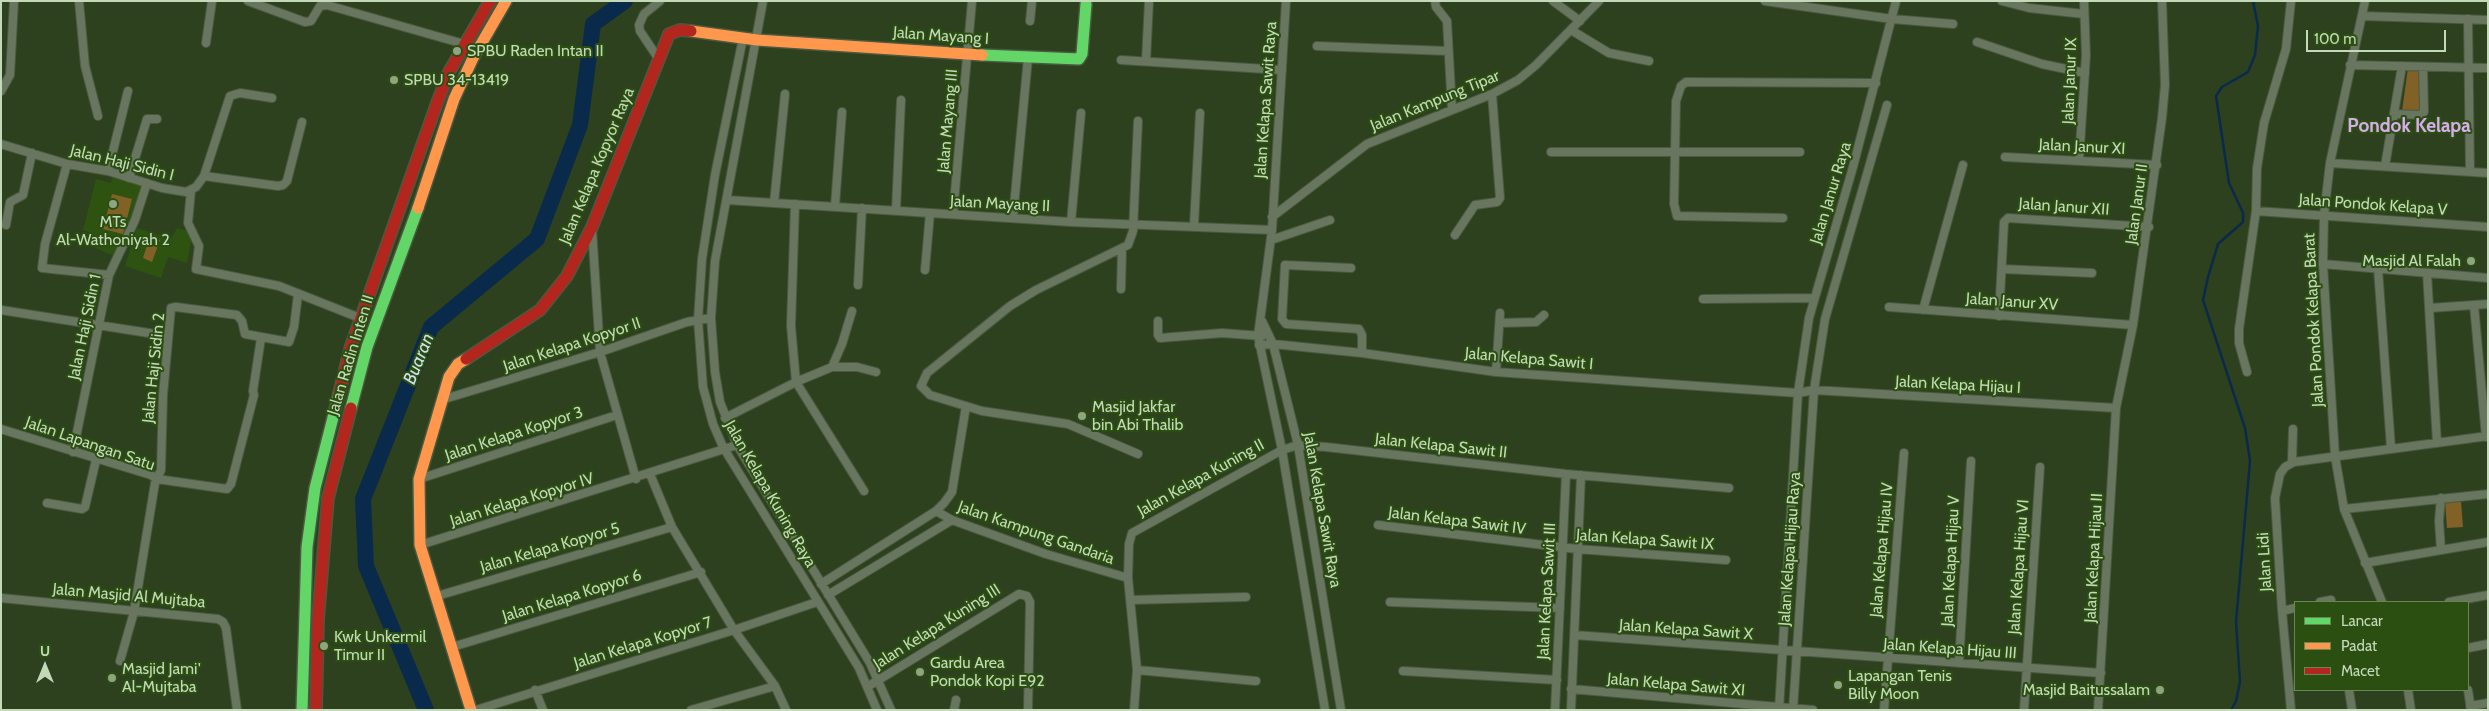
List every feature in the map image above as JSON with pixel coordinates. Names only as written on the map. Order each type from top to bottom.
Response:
[{"type":"main road","name":"Jalan Radin Inten II","points":[[302,710],[307,547],[315,488],[351,346],[436,103],[449,72],[490,1]]},
{"type":"main road","name":"Jalan Radin Inten II","points":[[316,710],[318,619],[328,498],[367,347],[408,238],[454,100],[473,58],[506,1]]},
{"type":"main road","name":"Jalan Mayang I","points":[[743,38],[1028,58],[1080,59],[1086,4]]},
{"type":"main road","name":"Jalan Kelapa Kopyor Raya","points":[[471,710],[420,545],[419,479],[449,377],[458,364],[529,319],[547,304],[567,276],[592,227],[669,34],[676,30],[743,38]]},
{"type":"street","points":[[1,91],[10,75],[14,1]]},
{"type":"street","points":[[79,1],[85,66],[98,116]]},
{"type":"street","points":[[206,44],[212,1]]},
{"type":"street","points":[[248,1],[305,22],[311,21],[320,6],[327,6],[464,44]]},
{"type":"street","points":[[658,58],[640,31],[639,25],[644,14],[660,1]]},
{"type":"street","name":"Jalan Kelapa Kuning Raya","points":[[763,1],[715,261],[711,318],[715,372],[725,418],[737,445],[870,662],[891,710]]},
{"type":"street","name":"Jalan Mayang III","points":[[953,214],[972,1]]},
{"type":"street","points":[[1030,20],[1032,1]]},
{"type":"street","points":[[1146,62],[1149,1]]},
{"type":"street","name":"Jalan Kelapa Sawit Raya","points":[[1286,1],[1272,230],[1258,340],[1282,450],[1325,710]]},
{"type":"street","points":[[1435,1],[1436,7],[1447,21],[1452,110]]},
{"type":"street","points":[[1553,1],[1580,22]]},
{"type":"street","name":"Jalan Kampung Tipar","points":[[1272,217],[1359,149],[1492,94],[1528,73],[1599,1]]},
{"type":"street","points":[[1765,1],[1892,19],[1953,24]]},
{"type":"street","name":"Jalan Janur Raya","points":[[1798,393],[1814,298],[1854,167],[1896,1]]},
{"type":"street","points":[[2002,1],[2029,8],[2084,14]]},
{"type":"street","name":"Jalan Janur IX","points":[[2080,161],[2085,73],[2084,1]]},
{"type":"street","name":"Jalan Janur II","points":[[2116,408],[2133,325],[2157,165],[2165,85],[2162,1]]},
{"type":"street","points":[[2247,372],[2239,343],[2239,329],[2256,212],[2256,168],[2270,101],[2286,49],[2291,1]]},
{"type":"street","name":"Jalan Pondok Kelapa Barat","points":[[2365,1],[2330,163],[2324,215],[2323,264],[2335,456],[2344,509],[2382,601]]},
{"type":"street","points":[[2362,16],[2488,20]]},
{"type":"street","points":[[2468,20],[2470,172]]},
{"type":"street","points":[[1571,30],[1609,53],[1649,61]]},
{"type":"street","name":"Jalan Kelapa Kuning Raya","points":[[743,38],[708,213],[702,259],[698,320],[701,369],[707,407],[725,450],[816,602],[859,668],[877,710]]},
{"type":"street","points":[[1977,42],[2042,64],[2085,73]]},
{"type":"street","points":[[1317,46],[1448,51]]},
{"type":"street","points":[[1013,217],[1028,58]]},
{"type":"street","points":[[1121,60],[1282,70]]},
{"type":"street","points":[[2350,65],[2488,68]]},
{"type":"street","points":[[2385,166],[2402,66]]},
{"type":"street","points":[[2394,114],[2420,115],[2424,112],[2423,67]]},
{"type":"street","points":[[1783,218],[1677,216],[1674,204],[1676,101],[1681,86],[1686,82],[1876,83]]},
{"type":"street","points":[[108,171],[128,91]]},
{"type":"street","points":[[272,98],[240,93],[230,96],[204,176],[278,186],[283,185],[287,181],[302,122]]},
{"type":"street","points":[[774,203],[785,94]]},
{"type":"street","points":[[1454,235],[1474,205],[1497,202],[1500,198],[1492,94]]},
{"type":"street","points":[[896,210],[901,100]]},
{"type":"street","name":"Jalan Janur Raya","points":[[1814,390],[1825,318],[1887,105]]},
{"type":"street","points":[[834,206],[842,112]]},
{"type":"street","points":[[1194,225],[1200,113]]},
{"type":"street","points":[[1071,222],[1081,114]]},
{"type":"street","points":[[129,178],[147,119],[157,119]]},
{"type":"street","points":[[1138,121],[1133,224],[1129,244],[1122,250],[1052,282],[1010,306],[923,377],[921,386],[925,392],[992,413],[1060,422],[1138,454]]},
{"type":"street","name":"Jalan Haji Sidin I","points":[[1,144],[67,164],[108,171],[173,191],[192,190],[204,176]]},
{"type":"street","points":[[1551,152],[1800,152]]},
{"type":"street","points":[[6,225],[10,202],[23,195],[32,153]]},
{"type":"street","name":"Jalan Janur XI","points":[[2005,157],[2157,165]]},
{"type":"street","points":[[2330,163],[2488,173]]},
{"type":"street","points":[[67,164],[41,264],[42,268],[46,270],[109,275]]},
{"type":"street","points":[[1923,310],[1963,165]]},
{"type":"street","name":"Jalan Haji Sidin 1","points":[[73,452],[97,325],[109,275],[135,220],[147,183]]},
{"type":"street","points":[[192,190],[188,223],[199,246],[196,269],[279,286],[360,318]]},
{"type":"street","name":"Jalan Mayang II","points":[[727,200],[1071,222],[1194,225],[1272,230]]},
{"type":"street","points":[[795,204],[791,326],[796,382],[864,491]]},
{"type":"street","points":[[858,285],[862,208]]},
{"type":"street","name":"Jalan Pondok Kelapa V","points":[[2256,212],[2488,227]]},
{"type":"street","points":[[925,270],[930,214]]},
{"type":"street","name":"Jalan Janur XII","points":[[2002,269],[2004,222],[2008,218],[2148,226]]},
{"type":"street","points":[[1271,240],[1330,220]]},
{"type":"street","points":[[592,227],[600,352],[634,479]]},
{"type":"street","points":[[1121,289],[1122,250]]},
{"type":"street","points":[[1268,264],[1351,268]]},
{"type":"street","points":[[2323,264],[2488,278]]},
{"type":"street","points":[[1285,265],[1282,322],[1286,324],[1359,329],[1362,335],[1362,353]]},
{"type":"street","points":[[1999,316],[2002,269],[2092,273]]},
{"type":"street","points":[[2378,269],[2391,448]]},
{"type":"street","points":[[2427,273],[2437,443]]},
{"type":"street","points":[[157,479],[222,489],[230,487],[254,396],[253,391],[260,338],[290,342],[298,294]]},
{"type":"street","points":[[1703,299],[1814,298]]},
{"type":"street","points":[[2430,308],[2488,304]]},
{"type":"street","points":[[2293,429],[2292,462],[2487,436],[2474,305]]},
{"type":"street","name":"Jalan Haji Sidin 2","points":[[157,479],[161,470],[163,396],[170,312],[174,307],[240,317],[244,333],[260,338]]},
{"type":"street","name":"Jalan Janur XV","points":[[1890,307],[2133,325]]},
{"type":"street","points":[[1,310],[168,336]]},
{"type":"street","points":[[832,367],[842,344],[852,311]]},
{"type":"street","points":[[1496,372],[1500,313]]},
{"type":"street","points":[[1500,323],[1536,322],[1544,315]]},
{"type":"street","name":"Jalan Kelapa Kopyor II","points":[[441,400],[698,320],[711,318]]},
{"type":"street","name":"Jalan Kelapa Sawit Raya","points":[[1261,320],[1273,344],[1298,445],[1341,710]]},
{"type":"street","points":[[1158,321],[1158,335],[1160,338],[1222,333],[1258,340],[1268,335]]},
{"type":"street","name":"Jalan Kelapa Sawit I","points":[[1258,340],[1273,344],[1362,353],[1496,372],[1798,393]]},
{"type":"street","points":[[725,418],[796,382],[832,367],[857,367],[876,372]]},
{"type":"street","name":"Jalan Kelapa Hijau I","points":[[1798,393],[1814,390],[2116,408]]},
{"type":"street","name":"Jalan Kelapa Hijau Raya","points":[[1793,709],[1814,390]]},
{"type":"street","name":"Jalan Kelapa Hijau Raya","points":[[1779,708],[1798,393]]},
{"type":"street","points":[[821,584],[936,511],[952,492],[966,406]]},
{"type":"street","name":"Jalan Kelapa Hijau II","points":[[2098,710],[2116,408]]},
{"type":"street","name":"Jalan Kelapa Kopyor 3","points":[[419,479],[617,415]]},
{"type":"street","name":"Jalan Lapangan Satu","points":[[1,429],[157,479],[134,612],[120,661]]},
{"type":"street","name":"Jalan Kelapa Kopyor IV","points":[[420,545],[737,445]]},
{"type":"street","name":"Jalan Kelapa Kuning II","points":[[1134,710],[1137,670],[1128,578],[1130,538],[1136,529],[1282,450],[1298,445]]},
{"type":"street","name":"Jalan Kelapa Sawit II","points":[[1298,445],[1581,475]]},
{"type":"street","name":"Jalan Kelapa Hijau IV","points":[[1884,710],[1904,453]]},
{"type":"street","points":[[47,503],[85,507],[96,460]]},
{"type":"street","name":"Jalan Kelapa Hijau V","points":[[1959,664],[1971,461]]},
{"type":"street","name":"Jalan Lidi","points":[[2291,710],[2292,678],[2282,611],[2276,498],[2280,474],[2292,462]]},
{"type":"street","name":"Jalan Kelapa Hijau VI","points":[[2024,710],[2040,467]]},
{"type":"street","points":[[650,474],[672,527],[701,572],[734,630],[775,686],[786,710]]},
{"type":"street","name":"Jalan Kelapa Sawit III","points":[[1555,710],[1566,474]]},
{"type":"street","points":[[1581,475],[1729,488]]},
{"type":"street","name":"Jalan Kelapa Sawit III","points":[[1570,710],[1581,475]]},
{"type":"street","points":[[2344,509],[2488,494]]},
{"type":"street","points":[[2441,498],[2439,521],[2441,550]]},
{"type":"street","name":"Jalan Kampung Gandaria","points":[[936,511],[952,520],[1046,554],[1128,578]]},
{"type":"street","points":[[828,595],[952,520]]},
{"type":"street","name":"Jalan Kelapa Sawit IV","points":[[1378,525],[1562,548]]},
{"type":"street","name":"Jalan Kelapa Kopyor 5","points":[[436,596],[672,527]]},
{"type":"street","points":[[2365,563],[2488,542]]},
{"type":"street","name":"Jalan Kelapa Sawit IX","points":[[1562,548],[1726,560]]},
{"type":"street","name":"Jalan Kelapa Kopyor 6","points":[[452,647],[701,572]]},
{"type":"street","name":"Jalan Kelapa Kuning III","points":[[867,687],[1015,595],[1024,594],[1029,599],[1031,607],[1028,710]]},
{"type":"street","points":[[2455,601],[2488,595]]},
{"type":"street","points":[[1130,600],[1246,597]]},
{"type":"street","name":"Jalan Masjid Al Mujtaba","points":[[1,598],[221,620],[226,628],[237,710]]},
{"type":"street","points":[[2326,601],[2331,600]]},
{"type":"street","name":"Jalan Kelapa Kopyor 7","points":[[476,710],[535,690],[734,630],[816,602]]},
{"type":"street","points":[[1390,602],[1560,608]]},
{"type":"street","points":[[2282,611],[2294,608]]},
{"type":"street","name":"Jalan Kelapa Sawit X","points":[[1574,635],[1797,652]]},
{"type":"street","points":[[2469,648],[2488,644]]},
{"type":"street","name":"Jalan Kelapa Hijau III","points":[[1797,652],[2101,673]]},
{"type":"street","points":[[1137,670],[1256,682]]},
{"type":"street","points":[[1403,671],[1557,680]]},
{"type":"street","points":[[691,710],[715,706],[775,686]]},
{"type":"street","name":"Jalan Kelapa Sawit XI","points":[[1571,689],[1813,710]]},
{"type":"street","points":[[535,690],[543,710]]},
{"type":"street","points":[[2349,691],[2352,710]]},
{"type":"street","points":[[2408,691],[2411,710]]},
{"type":"street","points":[[2468,691],[2470,708],[2488,703]]},
{"type":"street","points":[[954,710],[956,700]]},
{"type":"shaded area","points":[[2408,68],[2422,68],[2423,109],[2420,111],[2402,111]]},
{"type":"shaded area","name":"MTs Al-Wathoniyah 2","points":[[112,178],[143,184],[130,224],[114,256],[89,245],[93,233],[83,230],[96,179],[111,183]]},
{"type":"shaded area","points":[[112,194],[132,199],[123,234],[103,229]]},
{"type":"shaded area","points":[[137,228],[171,239],[177,228],[189,231],[192,236],[187,263],[168,257],[161,278],[125,266]]},
{"type":"shaded area","points":[[150,236],[160,240],[152,262],[143,258]]},
{"type":"shaded area","points":[[2461,501],[2463,527],[2447,528],[2445,502]]},
{"type":"waterway","name":"Buaran","points":[[426,710],[366,566],[363,499],[431,327],[537,239],[580,125],[593,24],[625,1]]},
{"type":"waterway","points":[[2231,710],[2236,701],[2240,682],[2236,622],[2250,461],[2245,428],[2203,300],[2218,244],[2243,222],[2243,213],[2229,183],[2216,96],[2222,87],[2248,72],[2255,55],[2258,26],[2253,1]]},
{"type":"traffic: fast","points":[[982,55],[1079,59],[1082,54],[1086,4]]},
{"type":"traffic: fast","points":[[351,408],[367,347],[418,208]]},
{"type":"traffic: fast","points":[[302,710],[307,547],[315,488],[339,394]]},
{"type":"traffic: slow","points":[[418,208],[454,99],[473,58],[506,1]]},
{"type":"traffic: slow","points":[[691,31],[757,40],[982,55]]},
{"type":"traffic: slow","points":[[466,359],[458,364],[449,377],[419,479],[420,545],[471,710]]},
{"type":"traffic: jam","points":[[339,394],[351,346],[437,103],[449,72],[490,1]]},
{"type":"traffic: jam","points":[[466,359],[540,310],[567,276],[592,227],[669,34],[680,30],[691,31]]},
{"type":"traffic: jam","points":[[316,710],[318,619],[328,498],[351,408]]},
{"type":"place","name":"SPBU Raden Intan II","points":[[457,51]]},
{"type":"place","name":"SPBU 34-13419","points":[[394,80]]},
{"type":"place","name":"MTs Al-Wathoniyah 2","points":[[113,204]]},
{"type":"place","name":"Masjid Al Falah","points":[[2471,261]]},
{"type":"place","name":"Masjid Jakfar bin Abi Thalib","points":[[1082,416]]},
{"type":"place","name":"Kwk Unkermil Timur II","points":[[324,646]]},
{"type":"place","name":"Gardu Area Pondok Kopi E92","points":[[920,672]]},
{"type":"place","name":"Masjid Jami' Al-Mujtaba","points":[[112,678]]},
{"type":"place","name":"Lapangan Tenis Billy Moon","points":[[1838,685]]},
{"type":"place","name":"Masjid Baitussalam","points":[[2160,690]]},
{"type":"district","name":"Pondok Kelapa","points":[[2409,126]]}]
